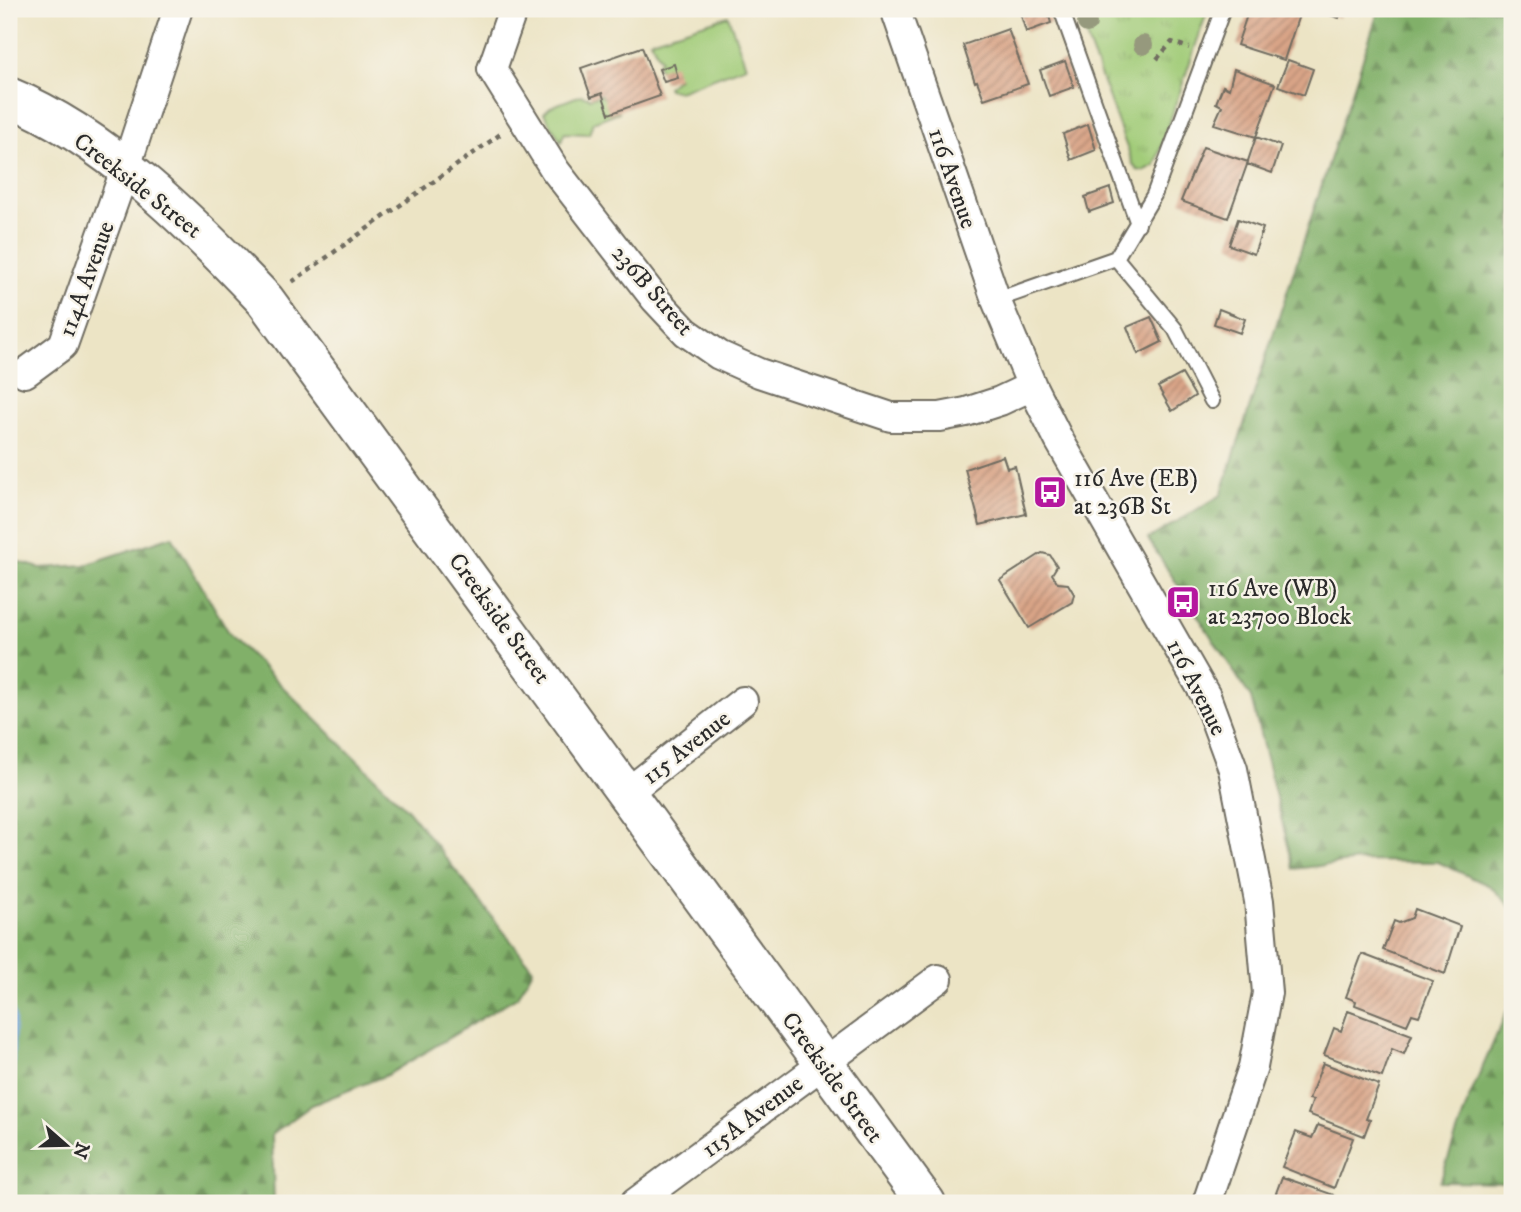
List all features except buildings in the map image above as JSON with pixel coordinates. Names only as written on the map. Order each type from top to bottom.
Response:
[{"type":"street","name":"114A Avenue","points":[[25,373],[63,345],[178,9]]},
{"type":"street","name":"236B Street","points":[[513,9],[492,69],[555,170],[671,318],[719,355],[772,378],[891,417],[929,418],[966,412],[1000,401],[1032,386]]},
{"type":"street","name":"116 Avenue","points":[[895,9],[996,300],[1032,386],[1059,440],[1206,696],[1233,769],[1259,901],[1267,993],[1253,1067],[1207,1203]]},
{"type":"street","name":"Creekside Street","points":[[9,97],[54,121],[125,170],[195,228],[265,300],[628,792],[822,1064],[926,1203]]},
{"type":"street","name":"115 Avenue","points":[[628,792],[743,701]]},
{"type":"street","name":"115A Avenue","points":[[635,1203],[939,979]]},
{"type":"lane","points":[[1061,9],[1138,224]]},
{"type":"lane","points":[[996,300],[1116,258],[1154,195],[1223,9]]},
{"type":"lane","points":[[1116,258],[1175,328],[1212,401]]},
{"type":"path","points":[[1157,59],[1172,42],[1206,54]]},
{"type":"path","points":[[265,300],[523,119]]},
{"type":"green space","points":[[1076,9],[1208,9],[1155,165],[1144,171],[1137,170],[1133,164]]},
{"type":"green space","points":[[1379,9],[1512,9],[1512,908],[1490,886],[1438,862],[1359,861],[1294,869],[1251,698],[1148,539],[1221,495]]},
{"type":"green space","points":[[728,16],[746,66],[679,91],[668,89],[678,78],[659,69],[658,62],[661,60],[650,40]]},
{"type":"green space","points":[[581,95],[590,98],[601,95],[619,112],[593,122],[589,134],[564,133],[561,142],[544,113],[550,107]]},
{"type":"green space","points":[[172,536],[231,636],[408,810],[533,969],[518,996],[389,1074],[312,1105],[272,1134],[274,1203],[9,1203],[9,559],[40,568],[85,565]]},
{"type":"green space","points":[[1512,982],[1512,1183],[1440,1182],[1470,1096],[1508,1009]]},
{"type":"waterway","points":[[9,1008],[12,1018],[9,1114]]},
{"type":"place","name":"116 Ave (EB) at 236B St","points":[[1050,492]]},
{"type":"place","name":"116 Ave (WB) at 23700 Block","points":[[1183,602]]}]
